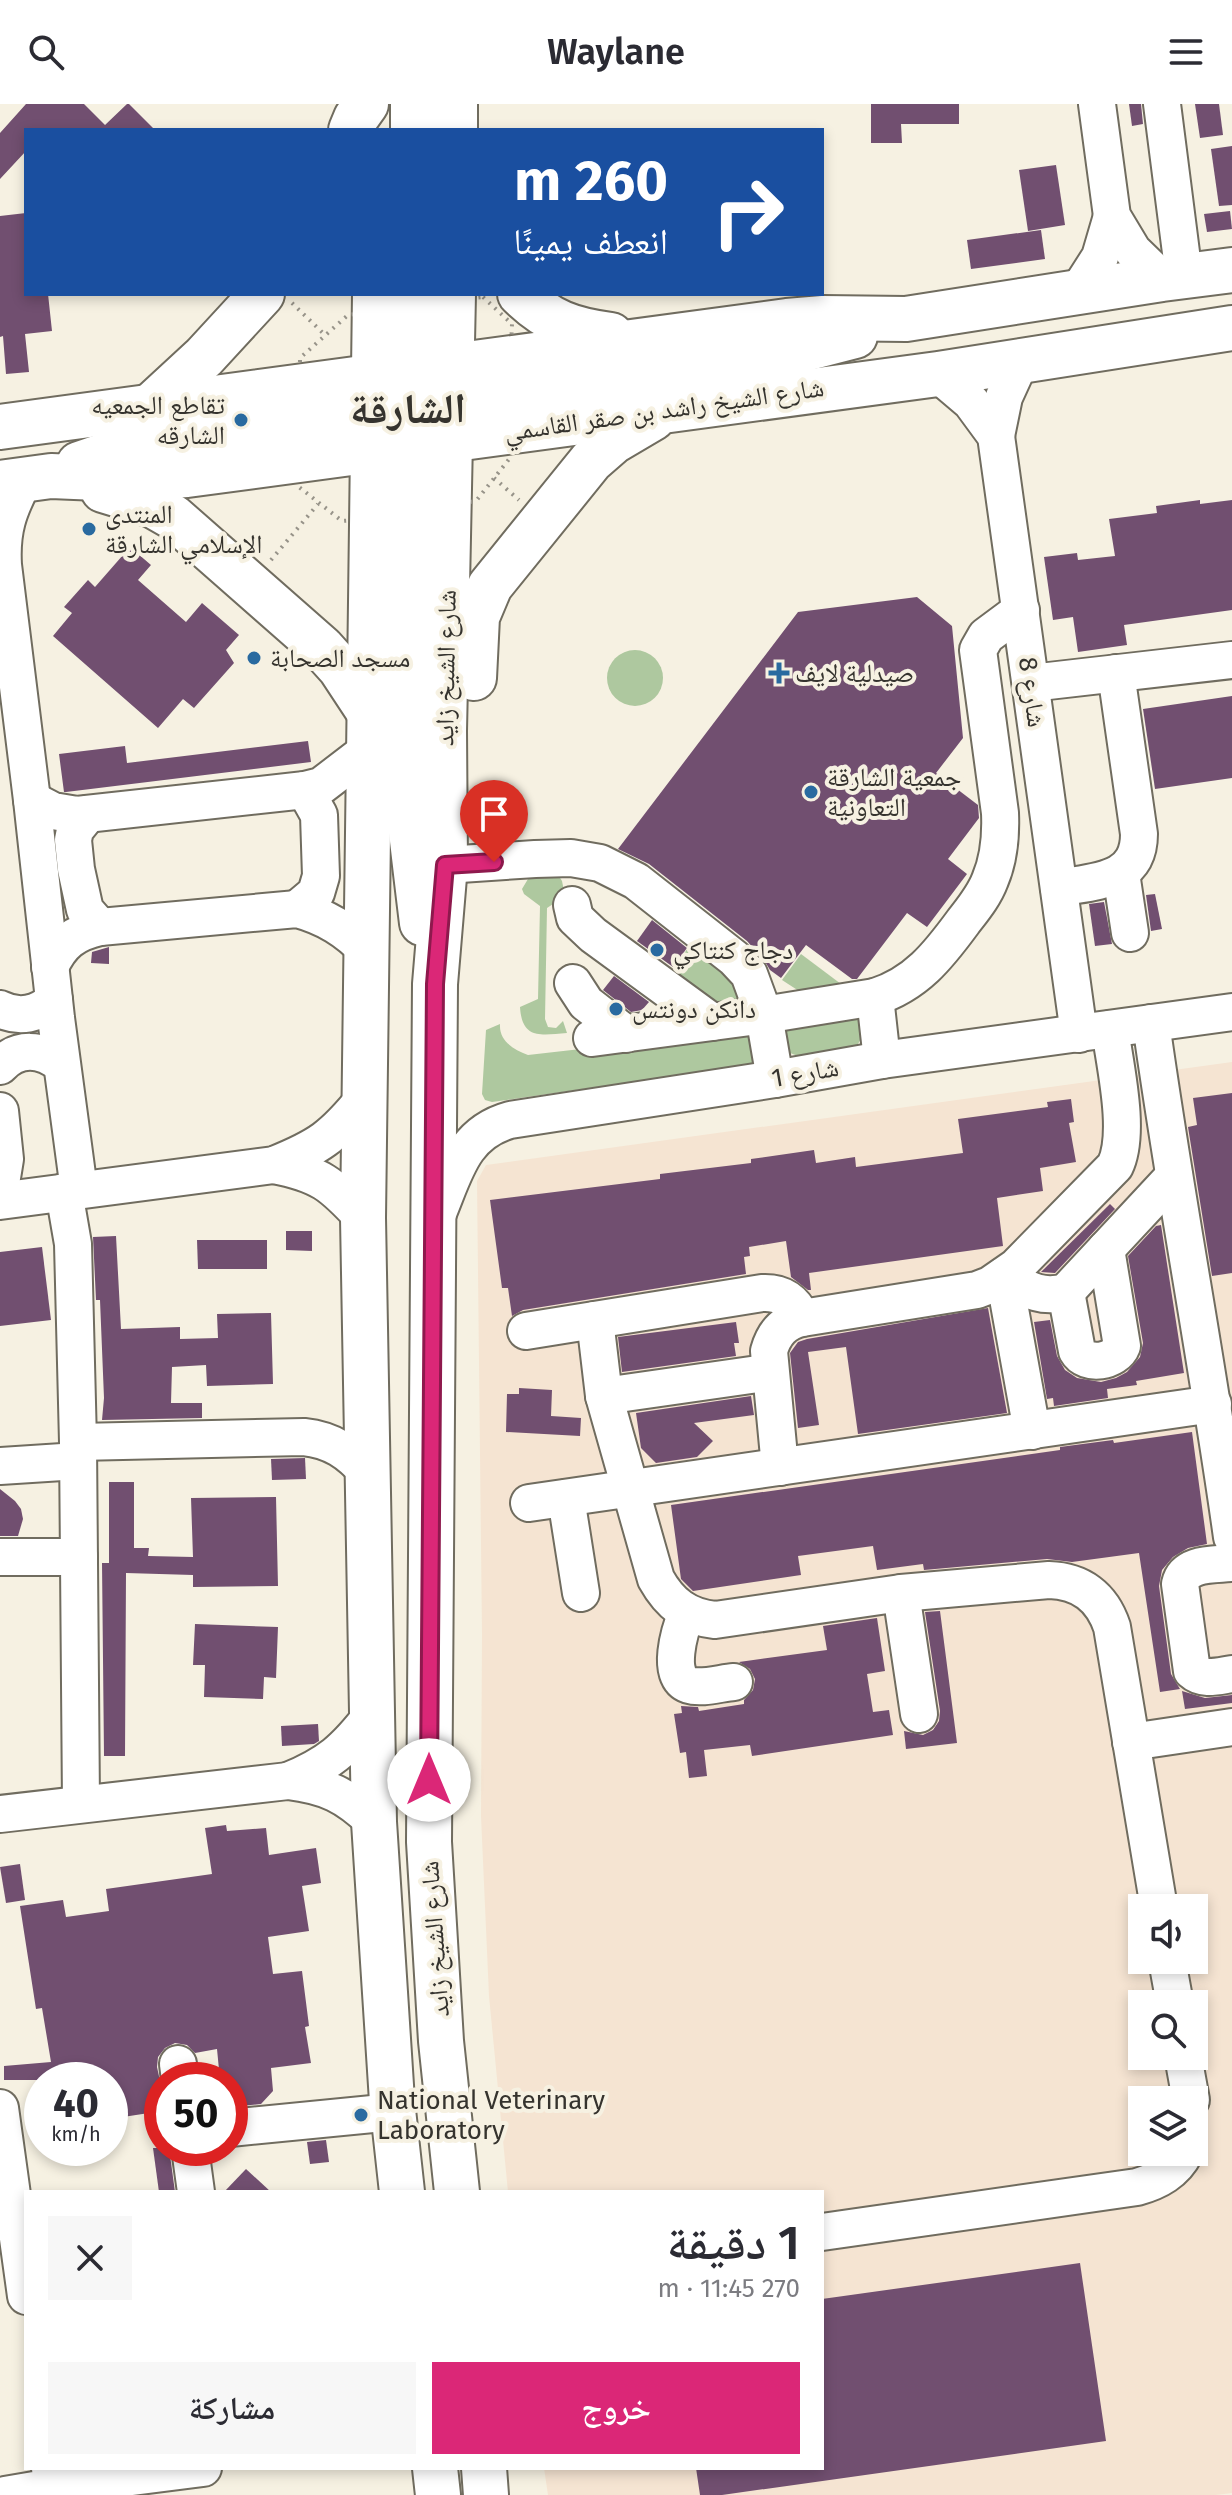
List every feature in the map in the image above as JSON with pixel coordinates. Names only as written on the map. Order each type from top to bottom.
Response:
[{"type":"main road","points":[[352,128],[366,104]]},
{"type":"main road","points":[[377,128],[378,104]]},
{"type":"main road","points":[[413,104],[413,128]]},
{"type":"main road","points":[[455,104],[455,128]]},
{"type":"main road","name":"شارع الشيخ راشد بن صقر القاسمي","points":[[25,480],[187,475],[414,396],[645,339],[823,318],[906,319],[1232,270]]},
{"type":"main road","points":[[152,405],[204,357],[260,296]]},
{"type":"main road","name":"شارع الشيخ زايد","points":[[376,296],[414,396],[444,731],[445,865],[435,984],[429,1842],[441,2041],[457,2190]]},
{"type":"main road","points":[[522,296],[546,316],[580,331],[645,339]]},
{"type":"main road","points":[[435,984],[420,913],[412,840],[414,396],[789,353],[906,319]]},
{"type":"main road","name":"شارع الشيخ راشد بن صقر القاسمي","points":[[0,427],[152,405],[414,396],[670,409],[938,374],[1232,328]]},
{"type":"main road","name":"شارع الشيخ زايد","points":[[402,2190],[393,2112],[374,1822],[363,1218],[369,731],[414,396]]},
{"type":"main road","points":[[444,731],[462,712],[471,694],[477,617],[490,586],[591,461],[641,423],[670,409]]},
{"type":"main road","points":[[25,480],[129,496],[152,505],[192,532],[322,648],[340,668],[369,731]]},
{"type":"main road","points":[[435,2470],[438,2495]]},
{"type":"main road","points":[[484,2470],[486,2495]]},
{"type":"street","points":[[1097,104],[1112,216],[1133,251],[1173,278]]},
{"type":"street","points":[[1162,104],[1173,278]]},
{"type":"street","points":[[1077,293],[1100,257],[1112,216]]},
{"type":"street","points":[[996,436],[1004,397],[1020,362]]},
{"type":"street","name":"شارع 8","points":[[938,374],[971,402],[996,436],[1059,888],[1123,1133],[1121,1155]]},
{"type":"street","points":[[25,480],[4,525],[2,564],[32,800],[72,1191],[81,1804]]},
{"type":"street","points":[[573,983],[609,1036],[875,997],[909,982],[938,956],[984,895],[991,880],[999,847],[1000,813],[978,650],[986,636],[1021,610]]},
{"type":"street","points":[[1031,683],[1232,660]]},
{"type":"street","points":[[1059,888],[1106,880],[1128,867],[1137,852],[1139,834],[1116,673]]},
{"type":"street","points":[[32,800],[53,811],[77,815],[305,790],[321,786],[369,731]]},
{"type":"street","points":[[297,909],[316,893],[321,876],[319,815],[305,790]]},
{"type":"street","points":[[88,814],[75,830],[76,869],[85,910],[100,927]]},
{"type":"street","points":[[445,865],[564,858],[600,863],[636,881],[742,966],[803,1008]]},
{"type":"street","points":[[1121,873],[1130,933]]},
{"type":"street","points":[[572,905],[575,918],[583,927],[712,1022]]},
{"type":"street","points":[[0,1009],[20,1015],[44,1009],[57,952],[68,939],[100,927],[297,909],[336,924],[367,951]]},
{"type":"street","points":[[742,966],[755,984],[764,1015],[775,1079]]},
{"type":"street","points":[[875,997],[882,1060]]},
{"type":"street","name":"شارع 1","points":[[434,1222],[461,1156],[487,1129],[498,1123],[882,1060],[1232,1012]]},
{"type":"street","points":[[1151,1023],[1171,1162],[1220,1366],[1221,1425],[1232,1537]]},
{"type":"street","points":[[0,1066],[14,1055],[26,1051],[51,1056],[61,1064]]},
{"type":"street","points":[[0,1201],[274,1165],[306,1152],[327,1139],[364,1099]]},
{"type":"street","points":[[0,1111],[5,1159],[0,1190]]},
{"type":"street","points":[[780,1467],[769,1351],[777,1333],[792,1320],[977,1290],[990,1285],[1027,1257],[1108,1175],[1121,1155],[1171,1162]]},
{"type":"street","points":[[1004,1276],[1030,1291],[1049,1296],[1066,1292],[1106,1249],[1171,1162]]},
{"type":"street","points":[[274,1165],[303,1171],[325,1181],[363,1218]]},
{"type":"street","points":[[1066,1292],[1077,1351],[1081,1357],[1086,1361],[1113,1357],[1119,1353],[1122,1346],[1106,1249]]},
{"type":"street","points":[[1004,1276],[1032,1431]]},
{"type":"street","points":[[526,1331],[762,1293],[786,1298],[802,1318]]},
{"type":"street","points":[[595,1320],[604,1396],[656,1579],[674,1604],[687,1613],[715,1620],[901,1593],[1049,1580],[1073,1583],[1084,1588],[1102,1604],[1112,1627],[1157,1894]]},
{"type":"street","points":[[604,1396],[758,1374]]},
{"type":"street","points":[[529,1503],[1032,1431],[1221,1425]]},
{"type":"street","points":[[0,1466],[78,1451],[304,1437],[330,1442],[342,1448],[368,1473]]},
{"type":"street","points":[[566,1498],[581,1593]]},
{"type":"street","points":[[0,1557],[79,1557]]},
{"type":"street","points":[[1232,1563],[1189,1570],[1181,1578],[1180,1584],[1192,1671],[1206,1677],[1232,1674]]},
{"type":"street","points":[[901,1593],[919,1714]]},
{"type":"street","points":[[687,1613],[676,1654],[678,1675],[682,1681],[694,1686],[734,1682]]},
{"type":"street","points":[[288,1781],[329,1761],[372,1715]]},
{"type":"street","points":[[1131,1742],[1232,1727]]},
{"type":"street","points":[[0,1814],[288,1781],[335,1791],[374,1822]]},
{"type":"street","points":[[0,2108],[24,2282]]},
{"type":"street","points":[[248,2126],[393,2112]]},
{"type":"street","points":[[192,2166],[196,2190]]},
{"type":"street","points":[[824,2232],[1137,2187],[1154,2182],[1174,2166]]},
{"type":"street","points":[[5,2495],[51,2478],[173,2470]]},
{"type":"street","points":[[410,2470],[438,2495]]},
{"type":"path","points":[[284,296],[325,335]]},
{"type":"path","points":[[251,584],[318,504]]},
{"type":"shaded area","points":[[1232,1062],[1232,2493],[548,2495],[544,2470],[824,2470],[824,2190],[508,2190],[489,1996],[481,1816],[477,1181],[486,1165]]},
{"type":"green space","points":[[635,650],[655,658],[663,678],[655,698],[635,706],[615,698],[607,678],[615,658]]},
{"type":"green space","points":[[537,871],[557,873],[565,896],[547,908],[545,1019],[548,1027],[556,1028],[563,1021],[567,1033],[534,1033],[522,1018],[520,1007],[538,999],[540,906],[522,889]]},
{"type":"green space","points":[[691,944],[752,997],[725,1003],[728,1014],[664,981]]},
{"type":"green space","points":[[801,954],[853,993],[802,993],[782,980]]},
{"type":"green space","points":[[861,1007],[862,1037],[850,1049],[798,1056],[782,1046],[777,1019]]},
{"type":"green space","points":[[500,1024],[508,1044],[528,1055],[748,1030],[757,1064],[492,1102],[485,1100],[482,1094],[486,1030]]},
{"type":"building","points":[[26,104],[84,104],[105,125],[129,104],[153,128],[24,128],[24,153],[0,179],[0,133]]},
{"type":"building","points":[[871,104],[959,104],[959,124],[901,124],[902,143],[871,143]]},
{"type":"building","points":[[1129,104],[1141,104],[1143,124],[1132,126]]},
{"type":"building","points":[[1195,104],[1219,104],[1223,135],[1200,138]]},
{"type":"building","points":[[1232,146],[1232,205],[1219,206],[1211,149]]},
{"type":"building","points":[[1056,165],[1065,225],[1028,231],[1019,170]]},
{"type":"building","points":[[1230,211],[1232,229],[1207,232],[1204,214]]},
{"type":"building","points":[[24,213],[24,296],[48,296],[52,331],[25,334],[29,372],[6,374],[3,336],[0,337],[0,216]]},
{"type":"building","points":[[1041,230],[1045,259],[971,269],[967,240]]},
{"type":"building","points":[[1200,500],[1200,504],[1232,500],[1232,610],[1124,625],[1127,645],[1078,652],[1073,617],[1053,620],[1044,557],[1077,553],[1078,560],[1115,556],[1109,519],[1157,513],[1156,506]]},
{"type":"building","points":[[130,547],[151,565],[138,580],[186,622],[202,603],[239,635],[226,650],[234,663],[194,708],[183,699],[158,728],[53,636],[72,613],[64,607],[88,580],[95,587]]},
{"type":"building","name":"جمعية الشارقة التعاونية","points":[[917,597],[952,626],[963,738],[936,773],[978,805],[979,818],[948,859],[967,874],[927,927],[907,913],[857,979],[852,979],[806,945],[781,978],[770,970],[747,941],[649,864],[618,849],[798,612]]},
{"type":"building","points":[[1232,696],[1232,778],[1155,789],[1143,709]]},
{"type":"building","points":[[308,741],[311,762],[66,792],[59,754],[125,746],[127,763]]},
{"type":"building","points":[[1155,894],[1162,929],[1151,931],[1146,895]]},
{"type":"building","points":[[1104,902],[1112,944],[1095,946],[1089,904]]},
{"type":"building","points":[[652,920],[687,948],[673,967],[637,941]]},
{"type":"building","points":[[109,947],[109,964],[91,963],[92,952]]},
{"type":"building","points":[[614,976],[649,1002],[642,1010],[631,1012],[603,990]]},
{"type":"building","points":[[1232,1093],[1232,1273],[1212,1276],[1188,1127],[1197,1125],[1193,1098]]},
{"type":"building","points":[[1071,1099],[1074,1122],[1069,1123],[1076,1162],[1040,1168],[1043,1191],[997,1198],[1003,1246],[809,1273],[811,1290],[808,1290],[791,1277],[786,1241],[749,1247],[750,1256],[744,1257],[746,1274],[523,1310],[512,1316],[508,1288],[502,1288],[490,1200],[660,1179],[660,1174],[751,1163],[751,1159],[814,1150],[816,1163],[855,1157],[856,1167],[963,1153],[958,1119],[1048,1107],[1047,1102]]},
{"type":"building","points":[[1110,1204],[1115,1209],[1055,1273],[1041,1272]]},
{"type":"building","points":[[1161,1225],[1184,1373],[1107,1389],[1108,1398],[1054,1406],[1053,1398],[1047,1399],[1034,1322],[1050,1320],[1057,1356],[1065,1370],[1077,1378],[1101,1382],[1127,1372],[1140,1357],[1143,1343],[1128,1256],[1156,1226]]},
{"type":"building","points":[[286,1231],[312,1231],[312,1251],[286,1250]]},
{"type":"building","points":[[116,1236],[121,1329],[180,1327],[180,1339],[218,1338],[217,1314],[271,1313],[273,1384],[207,1386],[206,1365],[172,1367],[171,1403],[202,1403],[202,1418],[102,1420],[100,1300],[96,1300],[93,1237]]},
{"type":"building","points":[[197,1240],[267,1240],[267,1269],[198,1269]]},
{"type":"building","points":[[42,1247],[51,1320],[0,1326],[0,1252]]},
{"type":"building","points":[[988,1308],[1007,1413],[858,1434],[846,1347],[808,1352],[819,1425],[798,1428],[790,1353],[798,1342]]},
{"type":"building","points":[[736,1322],[739,1343],[734,1343],[736,1356],[622,1372],[618,1337]]},
{"type":"building","points":[[519,1388],[552,1390],[551,1416],[581,1418],[580,1436],[506,1432],[507,1394],[519,1394]]},
{"type":"building","points":[[751,1396],[754,1415],[694,1423],[713,1441],[697,1457],[656,1463],[641,1448],[636,1413]]},
{"type":"building","points":[[1192,1432],[1207,1544],[1188,1548],[1173,1557],[1162,1570],[1159,1586],[1171,1674],[1180,1689],[1160,1692],[1139,1553],[1072,1562],[1047,1559],[924,1570],[923,1564],[877,1570],[873,1546],[798,1556],[801,1575],[693,1591],[681,1579],[671,1505],[1060,1450],[1060,1447]]},
{"type":"building","points":[[305,1458],[306,1479],[272,1480],[271,1459]]},
{"type":"building","points":[[109,1482],[134,1482],[134,1548],[149,1548],[148,1556],[193,1557],[191,1498],[276,1497],[278,1586],[193,1587],[193,1575],[126,1573],[125,1756],[104,1756],[102,1563],[109,1563]]},
{"type":"building","points":[[0,1489],[21,1509],[23,1519],[18,1536],[0,1536]]},
{"type":"building","points":[[940,1611],[957,1743],[906,1749],[904,1731],[923,1735],[933,1730],[939,1721],[925,1612]]},
{"type":"building","points":[[877,1618],[885,1671],[867,1674],[873,1712],[889,1710],[893,1735],[752,1756],[750,1745],[704,1750],[707,1776],[689,1778],[686,1752],[680,1753],[674,1714],[682,1713],[681,1706],[698,1707],[699,1711],[744,1704],[753,1690],[755,1679],[750,1669],[739,1662],[827,1650],[823,1626]]},
{"type":"building","points":[[195,1624],[278,1627],[276,1678],[264,1677],[263,1699],[204,1697],[205,1665],[193,1665]]},
{"type":"building","points":[[1182,1691],[1205,1698],[1232,1695],[1232,1703],[1185,1709]]},
{"type":"building","points":[[318,1724],[319,1741],[282,1746],[281,1726]]},
{"type":"building","points":[[226,1825],[227,1831],[266,1828],[269,1855],[316,1848],[321,1883],[302,1886],[309,1931],[268,1937],[273,1974],[302,1971],[309,2026],[305,2027],[311,2063],[271,2068],[273,2091],[261,2104],[248,2105],[248,2062],[218,2062],[217,2049],[195,2053],[187,2045],[175,2043],[165,2048],[158,2062],[144,2062],[144,2114],[128,2116],[128,2062],[51,2062],[42,2008],[36,2009],[20,1906],[63,1900],[66,1917],[109,1911],[106,1889],[212,1874],[205,1828]]},
{"type":"building","points":[[20,1864],[25,1900],[6,1903],[0,1867]]},
{"type":"building","points":[[24,2064],[24,2080],[4,2080],[4,2066]]},
{"type":"building","points":[[326,2140],[329,2162],[310,2164],[307,2142]]},
{"type":"building","points":[[155,2166],[171,2166],[175,2190],[159,2190]]},
{"type":"building","points":[[246,2169],[269,2190],[226,2190]]},
{"type":"building","points":[[1080,2263],[1106,2441],[722,2495],[700,2495],[696,2470],[824,2470],[824,2299]]},
{"type":"place","name":"تقاطع الجمعيه الشارقه","points":[[241,420]]},
{"type":"place","name":"المنتدى الإسلامي الشارقة","points":[[89,529]]},
{"type":"place","name":"مسجد الصحابة","points":[[254,658]]},
{"type":"place","name":"صيدلية لايف","points":[[779,673]]},
{"type":"place","name":"جمعية الشارقة التعاونية","points":[[811,792]]},
{"type":"place","name":"دجاج كنتاكي","points":[[657,950]]},
{"type":"place","name":"دانكن دونتس","points":[[616,1009]]},
{"type":"place","name":"National Veterinary Laboratory","points":[[361,2115]]},
{"type":"district","name":"الشارقة","points":[[408,409]]},
{"type":"route","points":[[429,1780],[435,984],[445,865],[494,862]]}]
